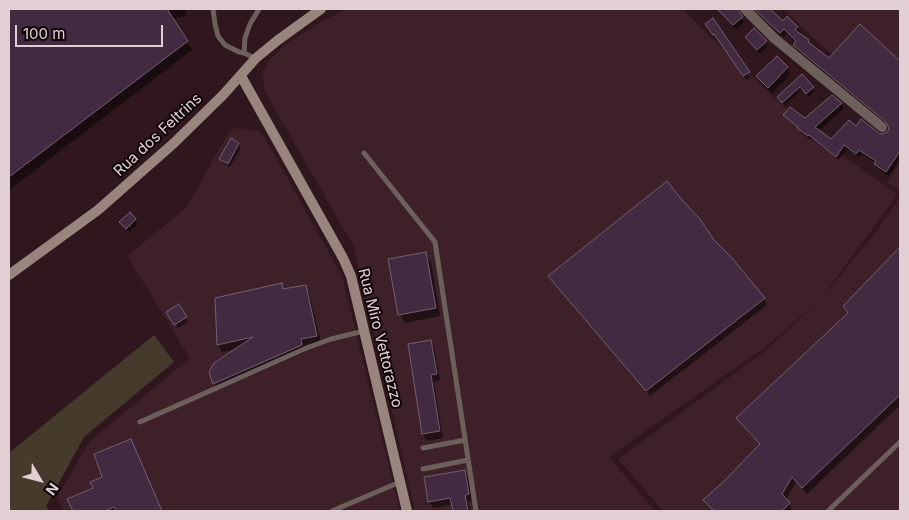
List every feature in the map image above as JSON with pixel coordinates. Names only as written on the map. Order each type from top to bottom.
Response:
[{"type":"street","name":"Rua dos Feltrins","points":[[9,275],[98,210],[174,143],[223,95],[256,58],[321,9]]},
{"type":"street","points":[[745,9],[774,38],[882,127]]},
{"type":"street","name":"Rua Miro Vettorazzo","points":[[241,76],[343,258],[351,276],[407,511]]},
{"type":"lane","points":[[213,9],[218,36],[226,44],[256,58]]},
{"type":"lane","points":[[244,53],[245,38],[250,24],[259,9]]},
{"type":"lane","points":[[364,153],[435,242],[476,511]]},
{"type":"lane","points":[[140,422],[309,347],[364,331]]},
{"type":"lane","points":[[424,448],[465,440]]},
{"type":"lane","points":[[828,511],[900,442]]},
{"type":"lane","points":[[423,469],[468,460]]},
{"type":"lane","points":[[332,511],[400,482]]},
{"type":"shaded area","points":[[346,9],[683,9],[789,111],[843,156],[898,194],[819,301],[876,232],[900,197],[900,511],[663,511],[618,459],[765,351],[816,304],[765,347],[609,457],[655,511],[415,511],[354,247],[264,90],[263,75],[267,63],[285,45]]},
{"type":"shaded area","points":[[783,9],[900,9],[900,108],[823,47]]},
{"type":"shaded area","points":[[236,128],[258,131],[264,136],[342,276],[400,511],[63,511],[57,497],[90,441],[190,358],[127,256],[186,208],[229,132]]},
{"type":"shaded area","points":[[900,163],[900,191],[887,182]]},
{"type":"shaded area","points":[[154,335],[174,362],[84,437],[46,506],[49,511],[9,511],[9,453]]},
{"type":"building","points":[[9,9],[167,9],[188,41],[9,177]]},
{"type":"building","points":[[717,9],[738,9],[743,17],[733,25]]},
{"type":"building","points":[[754,9],[770,9],[783,21],[787,16],[798,27],[795,30],[829,58],[860,24],[900,61],[900,151],[886,172],[874,164],[876,161],[859,150],[856,154],[844,145],[836,157],[783,115],[790,107],[805,118],[832,95],[842,103],[815,127],[831,139],[849,120],[856,126],[861,119],[880,134],[888,131],[889,128],[886,122],[793,45],[796,41],[784,29],[780,33]]},
{"type":"building","points":[[713,18],[750,72],[743,76],[705,24]]},
{"type":"building","points":[[754,28],[767,41],[757,50],[745,37]]},
{"type":"building","points":[[777,56],[788,67],[768,88],[756,76]]},
{"type":"building","points":[[802,74],[814,87],[806,94],[800,87],[782,103],[777,97]]},
{"type":"building","points":[[231,138],[239,143],[228,164],[219,159]]},
{"type":"building","points":[[667,181],[700,219],[714,240],[732,258],[765,298],[646,391],[548,276]]},
{"type":"building","points":[[130,212],[136,219],[126,229],[119,222]]},
{"type":"building","points":[[900,247],[900,395],[802,488],[792,477],[782,494],[790,503],[782,511],[714,511],[703,500],[760,444],[736,418],[848,313],[843,306]]},
{"type":"building","points":[[426,252],[436,308],[398,315],[388,259]]},
{"type":"building","points":[[282,283],[283,289],[306,285],[317,336],[301,339],[302,345],[213,384],[209,372],[214,363],[253,337],[217,345],[215,298]]},
{"type":"building","points":[[179,304],[187,317],[174,325],[166,312]]},
{"type":"building","points":[[431,340],[437,374],[431,375],[440,431],[422,434],[408,344]]},
{"type":"building","points":[[131,439],[162,511],[116,511],[114,507],[105,511],[73,511],[67,499],[93,488],[90,482],[102,477],[94,454]]},
{"type":"building","points":[[465,470],[469,494],[465,495],[468,511],[453,511],[450,498],[428,502],[424,477]]}]
